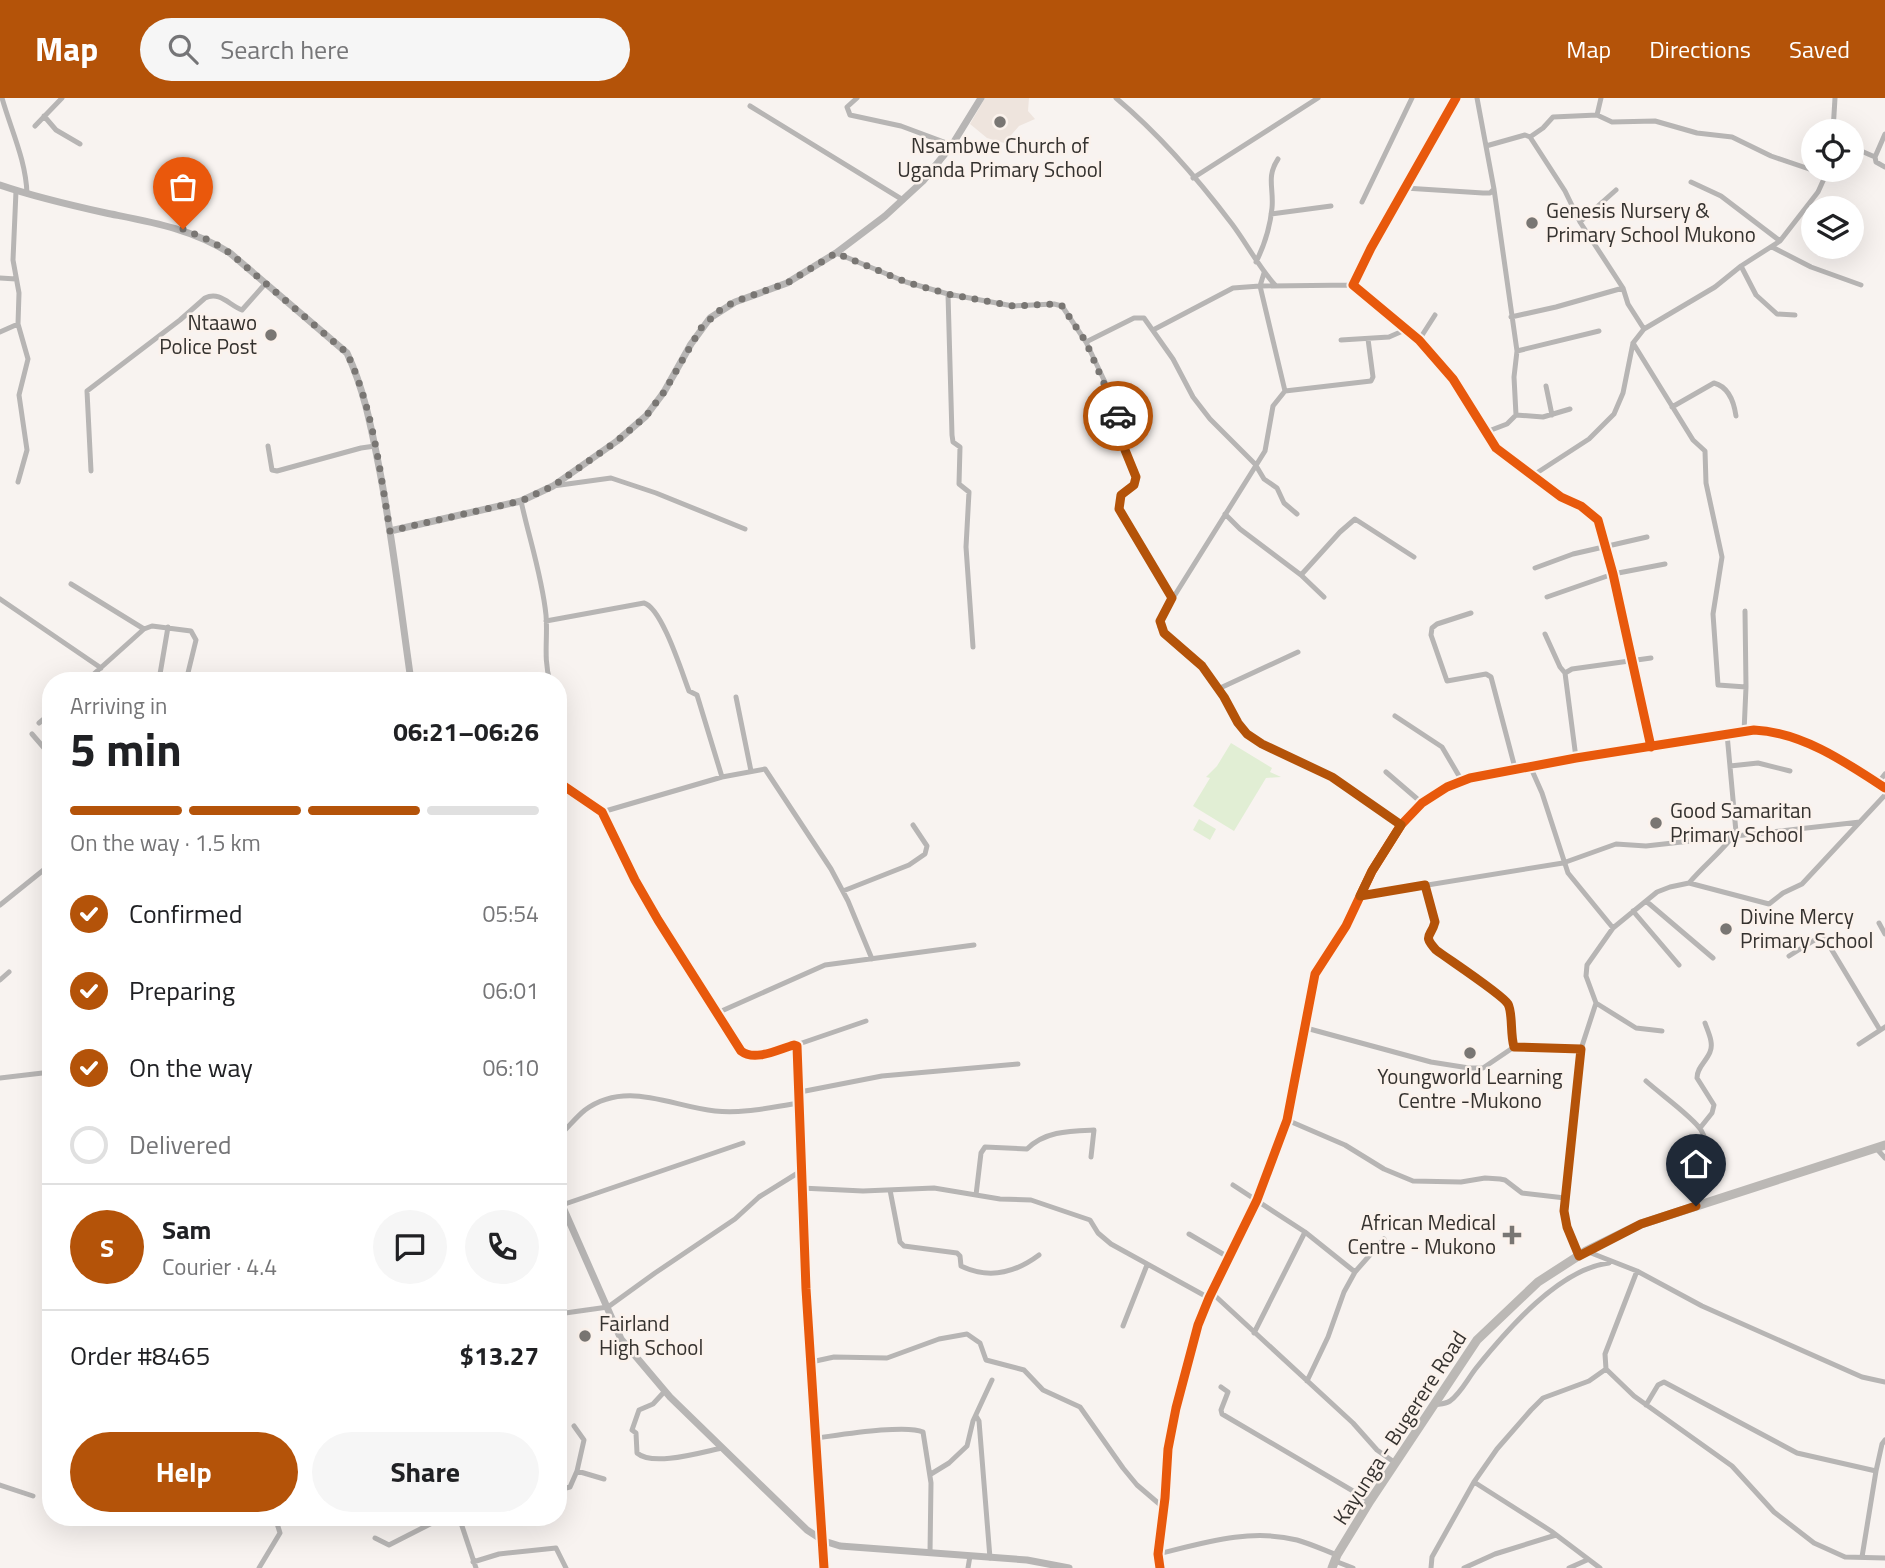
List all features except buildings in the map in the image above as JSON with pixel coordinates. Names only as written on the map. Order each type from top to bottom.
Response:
[{"type":"main road","name":"Kayunga - Bugerere Road","points":[[1335,1561],[1394,1462],[1477,1340],[1538,1282],[1583,1254],[1641,1224],[1880,1146]]},
{"type":"street","points":[[2,98],[21,154],[27,194]]},
{"type":"street","points":[[35,126],[62,98]]},
{"type":"street","points":[[857,98],[847,107],[850,115],[901,126],[951,145]]},
{"type":"street","points":[[390,531],[521,501],[553,486],[625,435],[646,416],[664,392],[701,328],[720,310],[734,302],[787,283],[836,253],[885,216],[923,181],[982,98]]},
{"type":"street","points":[[1116,98],[1161,140],[1232,225],[1275,285]]},
{"type":"street","points":[[1193,178],[1318,98]]},
{"type":"street","points":[[1362,202],[1412,98]]},
{"type":"street","points":[[1353,285],[1456,98]]},
{"type":"street","points":[[1477,98],[1494,189],[1517,351],[1514,377],[1516,415],[1507,424],[1486,432]]},
{"type":"street","points":[[1597,115],[1601,98]]},
{"type":"street","points":[[1834,119],[1835,98]]},
{"type":"street","points":[[750,106],[903,200]]},
{"type":"street","points":[[1530,137],[1553,117],[1597,115],[1612,122],[1655,121],[1697,134],[1732,136],[1771,156],[1801,165]]},
{"type":"street","points":[[44,116],[56,130],[80,144]]},
{"type":"street","points":[[1885,134],[1875,157],[1876,162],[1885,167]]},
{"type":"street","points":[[1486,146],[1525,135],[1530,137],[1623,288],[1628,304],[1644,329]]},
{"type":"street","points":[[1864,152],[1875,157]]},
{"type":"street","points":[[1256,262],[1266,241],[1271,214],[1270,170],[1278,159]]},
{"type":"street","points":[[1691,182],[1721,196],[1780,241]]},
{"type":"street","points":[[1532,476],[1589,439],[1614,414],[1623,393],[1633,344],[1644,329],[1715,287],[1741,266],[1780,241],[1818,192],[1822,182]]},
{"type":"street","points":[[0,185],[27,194],[197,234],[230,253],[347,353],[357,374],[375,446],[410,672]]},
{"type":"street","points":[[1405,188],[1483,193],[1494,189]]},
{"type":"street","points":[[1580,222],[1616,190]]},
{"type":"street","points":[[16,191],[13,260],[19,293],[18,324],[28,359],[19,395],[27,450],[18,482]]},
{"type":"street","points":[[1271,214],[1331,206]]},
{"type":"street","points":[[1772,247],[1811,267],[1861,285]]},
{"type":"street","points":[[836,253],[906,282],[948,294],[1013,306],[1062,306],[1086,342],[1117,413],[1125,450],[1135,470],[1134,485],[1121,495],[1119,509],[1172,598]]},
{"type":"street","points":[[1741,266],[1756,295],[1777,314],[1795,315]]},
{"type":"street","points":[[1264,273],[1260,286],[1285,391],[1273,406],[1268,443],[1172,598],[1160,621],[1160,627],[1202,666],[1247,734],[1262,744],[1332,777],[1401,825]]},
{"type":"street","points":[[0,278],[16,279]]},
{"type":"street","points":[[91,471],[86,399],[90,387],[118,368],[205,298],[211,295],[219,296],[242,310],[265,284]]},
{"type":"street","points":[[1153,330],[1233,288],[1353,285],[1419,340],[1453,379],[1496,448],[1560,497],[1592,513],[1598,520],[1613,574],[1651,747]]},
{"type":"street","points":[[1511,317],[1623,288]]},
{"type":"street","points":[[948,294],[952,435],[953,442],[960,447],[959,484],[969,492],[966,547],[972,647]]},
{"type":"street","points":[[1419,340],[1435,315]]},
{"type":"street","points":[[1086,342],[1139,316],[1144,318],[1172,359],[1193,397],[1210,419],[1255,464],[1264,480],[1277,488],[1284,503],[1297,514]]},
{"type":"street","points":[[0,332],[18,324]]},
{"type":"street","points":[[1341,340],[1368,339],[1399,334],[1405,330]]},
{"type":"street","points":[[1517,351],[1600,331]]},
{"type":"street","points":[[1285,391],[1371,381],[1373,377],[1368,339]]},
{"type":"street","points":[[1633,344],[1693,440],[1704,451],[1706,482],[1722,557],[1713,614],[1718,685],[1746,687]]},
{"type":"street","points":[[1672,407],[1714,383],[1720,384],[1728,392],[1736,416]]},
{"type":"street","points":[[1546,386],[1552,415]]},
{"type":"street","points":[[1516,415],[1552,415],[1570,409]]},
{"type":"street","points":[[268,446],[272,470],[277,471],[361,447],[375,446]]},
{"type":"street","points":[[553,486],[611,478],[745,529]]},
{"type":"street","points":[[521,501],[541,586],[546,621],[548,672]]},
{"type":"street","points":[[1225,514],[1324,597]]},
{"type":"street","points":[[1301,575],[1336,532],[1355,519],[1414,557]]},
{"type":"street","points":[[1535,568],[1573,554],[1647,537]]},
{"type":"street","points":[[1547,597],[1613,574],[1665,564]]},
{"type":"street","points":[[71,584],[144,629]]},
{"type":"street","points":[[0,598],[101,668]]},
{"type":"street","points":[[546,621],[645,603],[650,605],[656,611],[674,648],[689,691],[697,695],[722,777]]},
{"type":"street","points":[[1744,732],[1745,611]]},
{"type":"street","points":[[1471,613],[1437,624],[1432,628],[1431,635],[1447,681],[1486,674],[1491,677],[1515,768]]},
{"type":"street","points":[[96,672],[144,629],[152,626],[191,631],[196,640],[188,672]]},
{"type":"street","points":[[160,672],[168,627]]},
{"type":"street","points":[[1545,634],[1565,673],[1576,758]]},
{"type":"street","points":[[1218,689],[1298,652]]},
{"type":"street","points":[[1565,673],[1572,669],[1651,658]]},
{"type":"street","points":[[737,697],[751,771]]},
{"type":"street","points":[[1395,716],[1442,747],[1462,781]]},
{"type":"street","points":[[1160,1568],[1158,1553],[1168,1449],[1198,1325],[1257,1200],[1287,1119],[1307,1028],[1315,974],[1340,937],[1372,871],[1401,825],[1422,803],[1462,781],[1515,768],[1766,730],[1804,742],[1885,788]]},
{"type":"street","points":[[32,734],[42,746]]},
{"type":"street","points":[[1689,883],[1721,853],[1737,828],[1727,734]]},
{"type":"street","points":[[1730,766],[1758,763],[1790,771]]},
{"type":"street","points":[[1530,766],[1542,793],[1563,863],[1572,880],[1613,928]]},
{"type":"street","points":[[602,812],[761,768],[770,774],[843,891],[872,959]]},
{"type":"street","points":[[1386,772],[1422,803]]},
{"type":"street","points":[[1878,783],[1885,774]]},
{"type":"street","points":[[567,788],[602,812],[635,880],[746,1055],[754,1056],[796,1045],[866,1021]]},
{"type":"street","points":[[1885,795],[1802,884],[1783,893],[1769,904],[1689,883],[1657,892],[1613,928],[1587,965],[1587,975],[1596,1003],[1581,1049],[1565,1198],[1567,1227],[1583,1254],[1637,1271],[1702,1306],[1862,1377],[1885,1382]]},
{"type":"street","points":[[1360,896],[1563,863],[1616,844],[1646,846],[1860,822]]},
{"type":"street","points":[[843,891],[909,865],[925,854],[927,846],[913,825]]},
{"type":"street","points":[[0,905],[42,871]]},
{"type":"street","points":[[1425,885],[1435,922],[1427,935],[1428,941],[1436,950],[1506,1001],[1511,1015],[1510,1027],[1514,1047]]},
{"type":"street","points":[[1646,901],[1713,958]]},
{"type":"street","points":[[1633,911],[1679,965]]},
{"type":"street","points":[[1879,923],[1885,934]]},
{"type":"street","points":[[1789,956],[1821,936],[1824,937],[1882,1029],[1859,1044]]},
{"type":"street","points":[[717,1013],[821,967],[974,944]]},
{"type":"street","points":[[0,980],[9,972]]},
{"type":"street","points":[[1596,1003],[1636,1028],[1662,1031]]},
{"type":"street","points":[[1700,1128],[1714,1105],[1697,1078],[1699,1068],[1711,1051],[1705,1023]]},
{"type":"street","points":[[1307,1028],[1431,1062],[1469,1068],[1483,1068],[1514,1047],[1581,1049]]},
{"type":"street","points":[[796,1045],[800,1092],[801,1188],[824,1568]]},
{"type":"street","points":[[800,1092],[882,1076],[1018,1064]]},
{"type":"street","points":[[0,1078],[42,1074]]},
{"type":"street","points":[[1646,1082],[1700,1128],[1705,1141],[1707,1175],[1696,1206]]},
{"type":"street","points":[[567,1128],[581,1113],[602,1101],[619,1097],[640,1095],[690,1107],[738,1112],[800,1103]]},
{"type":"street","points":[[1287,1119],[1345,1144],[1384,1169],[1413,1181],[1461,1182],[1500,1179],[1522,1193],[1565,1198]]},
{"type":"street","points":[[976,1195],[981,1153],[985,1147],[1027,1149],[1051,1134],[1094,1130],[1091,1157]]},
{"type":"street","points":[[567,1203],[743,1143]]},
{"type":"street","points":[[1880,1146],[1885,1158]]},
{"type":"street","points":[[567,1313],[608,1307],[735,1219],[759,1197],[801,1171]]},
{"type":"street","points":[[1233,1185],[1306,1232],[1355,1272]]},
{"type":"street","points":[[801,1188],[863,1191],[934,1188],[1031,1200],[1081,1215],[1090,1220],[1106,1240],[1147,1265],[1211,1296],[1353,1423],[1377,1450],[1394,1462]]},
{"type":"street","points":[[890,1190],[900,1242],[908,1248],[957,1253],[961,1266],[973,1271],[1007,1272],[1018,1269],[1039,1255]]},
{"type":"street","points":[[567,1216],[621,1339],[666,1391],[807,1530],[824,1541],[865,1549],[1027,1560],[1069,1568]]},
{"type":"street","points":[[1254,1333],[1306,1232]]},
{"type":"street","points":[[1189,1234],[1228,1257]]},
{"type":"street","points":[[1307,1381],[1328,1337],[1344,1292],[1355,1272],[1384,1239]]},
{"type":"street","points":[[1434,1405],[1448,1403],[1500,1340],[1549,1293],[1590,1266],[1612,1263]]},
{"type":"street","points":[[1123,1326],[1147,1265]]},
{"type":"street","points":[[1637,1271],[1605,1354],[1606,1369],[1646,1405],[1732,1465],[1774,1512],[1814,1544],[1844,1558],[1885,1558]]},
{"type":"street","points":[[811,1362],[834,1357],[887,1357],[939,1339],[967,1334],[980,1343],[986,1360],[1024,1370],[1043,1390],[1080,1407],[1137,1485],[1164,1508]]},
{"type":"street","points":[[1431,1568],[1432,1556],[1497,1449],[1543,1398],[1589,1381],[1606,1369]]},
{"type":"street","points":[[930,1474],[949,1463],[967,1446],[975,1416],[992,1380]]},
{"type":"street","points":[[1646,1405],[1658,1385],[1664,1382],[1797,1453],[1876,1471]]},
{"type":"street","points":[[1221,1387],[1228,1392],[1221,1410],[1222,1415],[1370,1501]]},
{"type":"street","points":[[666,1391],[653,1404],[639,1410],[637,1414],[632,1430],[636,1433],[638,1453],[646,1459],[662,1459],[722,1448]]},
{"type":"street","points":[[975,1416],[979,1421],[990,1558]]},
{"type":"street","points":[[567,1488],[570,1487],[577,1471],[584,1440],[574,1426]]},
{"type":"street","points":[[817,1438],[917,1429],[923,1432],[930,1474],[930,1553]]},
{"type":"street","points":[[1862,1557],[1881,1444],[1885,1440]]},
{"type":"street","points":[[577,1471],[604,1479]]},
{"type":"street","points":[[1475,1482],[1556,1535],[1600,1568]]},
{"type":"street","points":[[0,1485],[33,1496]]},
{"type":"street","points":[[259,1568],[280,1533],[278,1526]]},
{"type":"street","points":[[375,1538],[389,1545],[426,1526]]},
{"type":"street","points":[[463,1526],[475,1565],[499,1554],[556,1548],[566,1568]]},
{"type":"street","points":[[1464,1568],[1494,1553],[1556,1535]]},
{"type":"street","points":[[1158,1553],[1206,1542],[1264,1537],[1296,1540],[1353,1568]]},
{"type":"street","points":[[968,1568],[970,1556]]},
{"type":"street","points":[[1569,1568],[1587,1560]]},
{"type":"shaded area","name":"Nsambwe Church of Uganda Primary School","points":[[985,98],[1029,98],[1028,111],[1035,119],[1019,126],[1004,143],[987,138],[970,124]]},
{"type":"green space","points":[[1231,743],[1272,768],[1270,772],[1281,777],[1266,778],[1234,831],[1193,806],[1210,778],[1206,777],[1217,766]]},
{"type":"green space","points":[[1199,819],[1216,829],[1210,840],[1193,830]]},
{"type":"cycle path","points":[[1456,98],[1353,285],[1419,340],[1453,379],[1496,448],[1561,497],[1581,506],[1598,520],[1613,574],[1651,747]]},
{"type":"cycle path","points":[[1160,1568],[1158,1554],[1168,1449],[1198,1325],[1257,1200],[1287,1120],[1315,974],[1346,926],[1372,871],[1401,825],[1422,803],[1447,787],[1470,778],[1754,730],[1789,736],[1823,750],[1885,788]]},
{"type":"cycle path","points":[[567,788],[602,812],[658,920],[741,1051],[760,1055],[797,1046],[806,1289],[824,1568]]},
{"type":"way so far","points":[[183,229],[230,253],[347,353],[357,374],[365,403],[390,531],[521,501],[553,486],[633,429],[646,416],[710,318],[734,302],[787,283],[836,253],[906,282],[948,294],[1013,306],[1062,306],[1086,342],[1118,416]]},
{"type":"place","name":"Nsambwe Church of Uganda Primary School","points":[[1000,122]]},
{"type":"place","name":"Genesis Nursery & Primary School Mukono","points":[[1532,223]]},
{"type":"place","name":"Ntaawo Police Post","points":[[271,335]]},
{"type":"place","name":"Good Samaritan Primary School","points":[[1656,823]]},
{"type":"place","name":"Divine Mercy Primary School","points":[[1726,929]]},
{"type":"place","name":"Youngworld Learning Centre -Mukono","points":[[1470,1053]]},
{"type":"place","name":"African Medical Centre - Mukono","points":[[1512,1235]]},
{"type":"place","name":"Fairland High School","points":[[585,1336]]},
{"type":"route","points":[[1118,416],[1125,450],[1136,477],[1134,485],[1121,495],[1119,509],[1172,598],[1160,621],[1164,633],[1202,666],[1247,734],[1262,744],[1332,777],[1401,825],[1372,871],[1360,896],[1425,885],[1435,922],[1427,935],[1428,941],[1436,950],[1508,1003],[1514,1047],[1581,1049],[1564,1211],[1567,1227],[1579,1256],[1641,1224],[1696,1206]]}]
